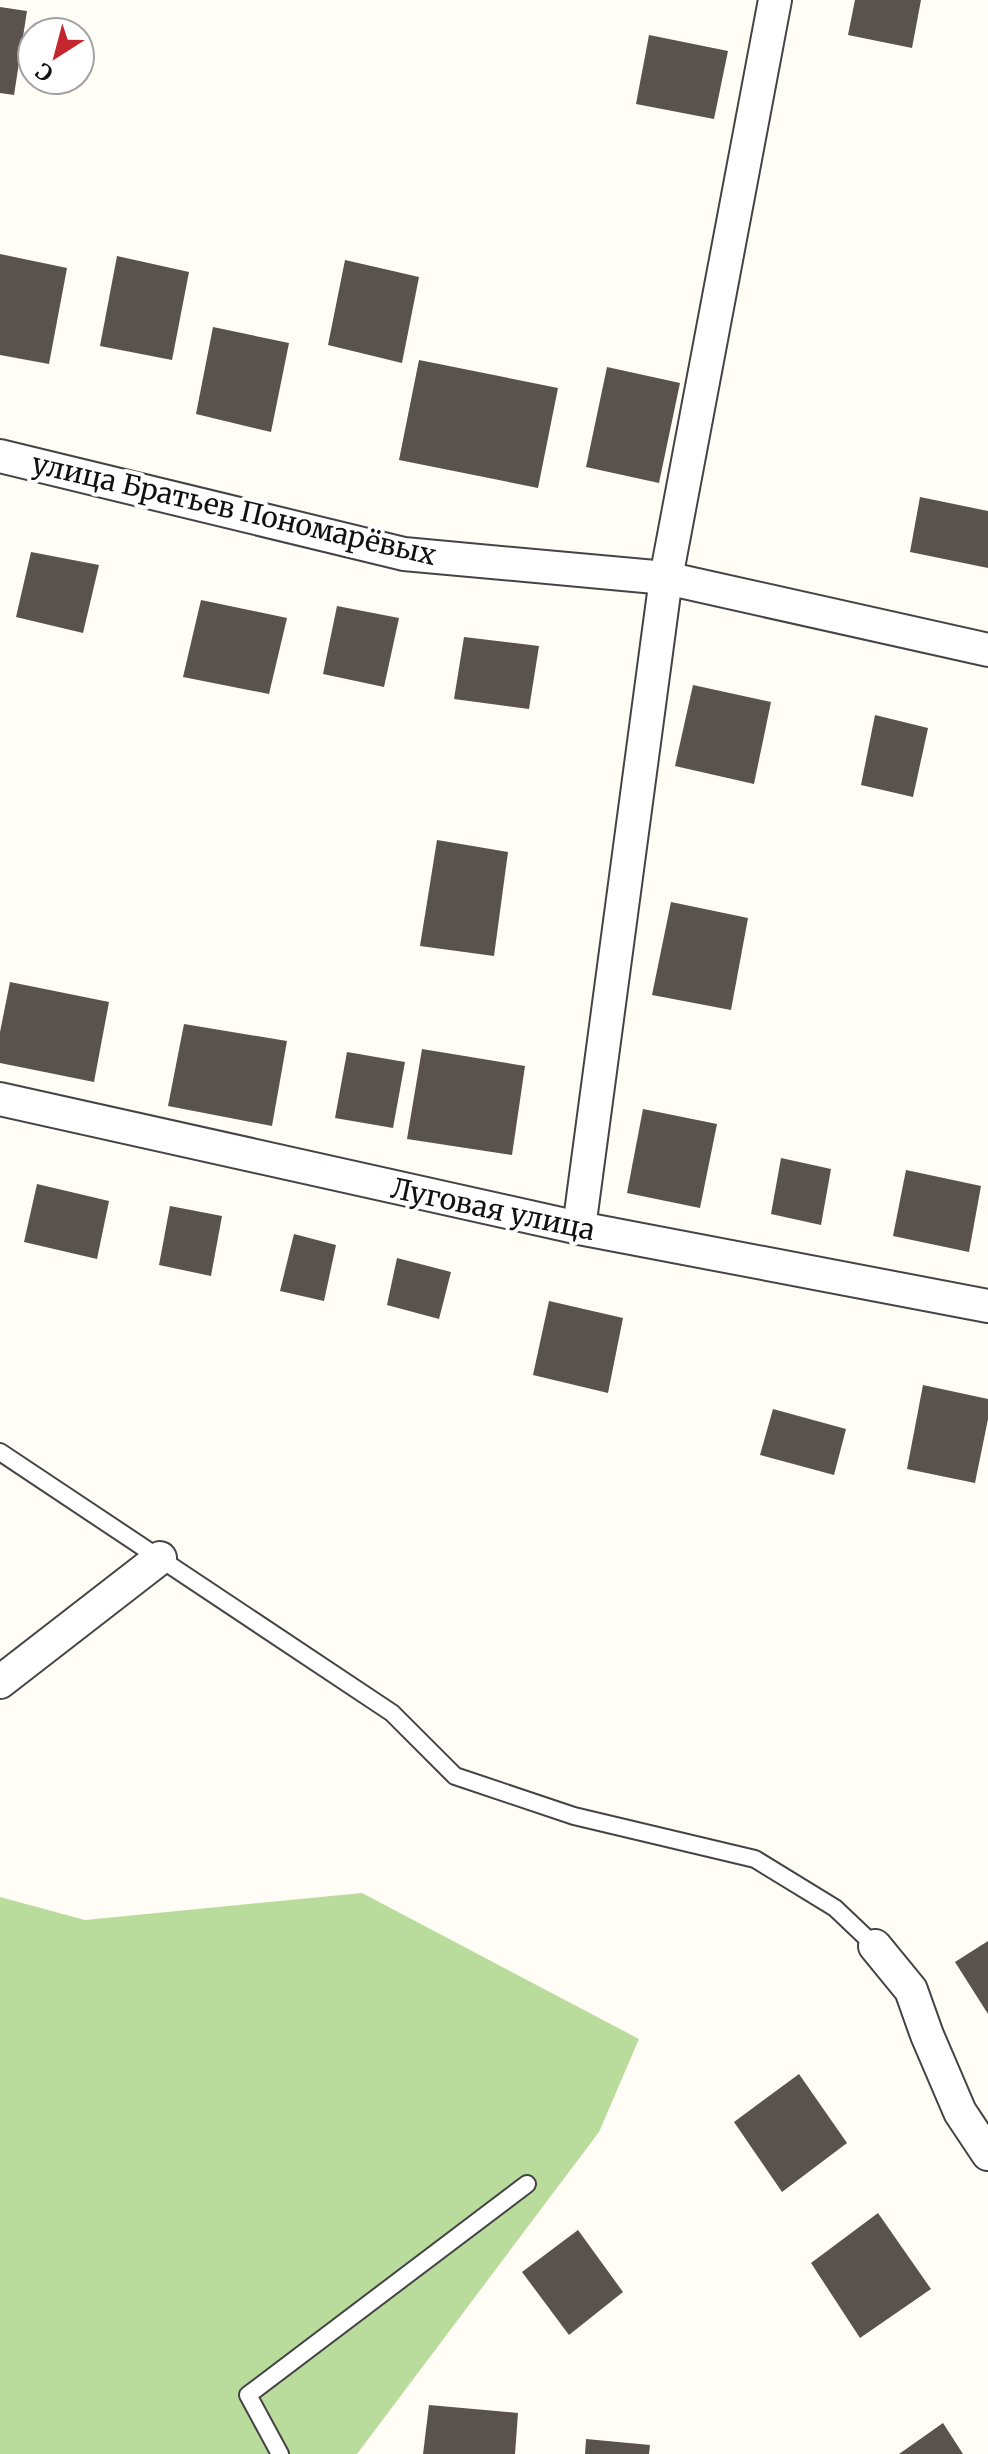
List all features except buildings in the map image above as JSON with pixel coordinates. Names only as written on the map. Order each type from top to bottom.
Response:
[{"type":"street","points":[[579,1228],[666,578],[775,0]]},
{"type":"street","name":"улица Братьев Пономарёвых","points":[[0,456],[404,554],[666,578],[988,650]]},
{"type":"street","name":"Луговая улица","points":[[0,1099],[579,1228],[988,1306]]},
{"type":"street","points":[[0,1682],[160,1558]]},
{"type":"street","points":[[875,1946],[911,1990],[960,2112],[988,2154]]},
{"type":"lane","points":[[0,1452],[392,1713],[455,1776],[574,1816],[755,1859],[835,1908],[875,1946]]},
{"type":"lane","points":[[280,2454],[248,2395],[527,2184]]},
{"type":"green space","points":[[362,1893],[639,2039],[599,2132],[357,2454],[0,2454],[0,1897],[85,1920]]}]
